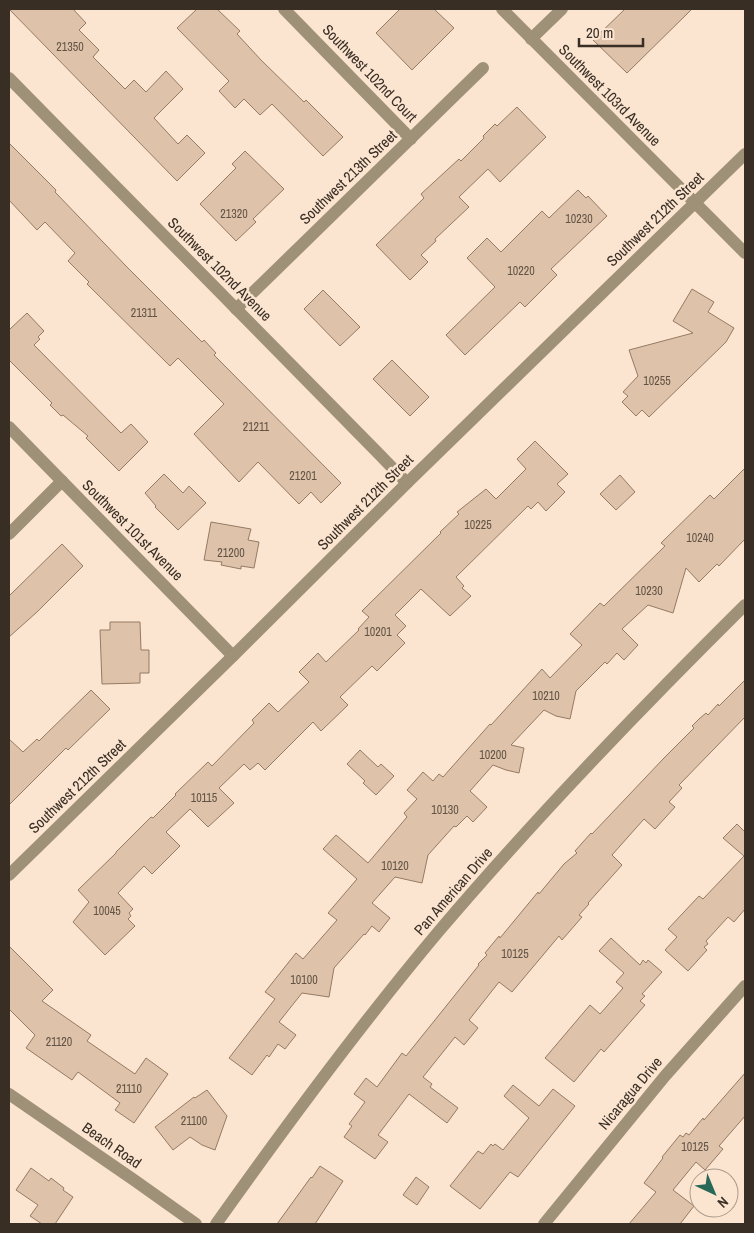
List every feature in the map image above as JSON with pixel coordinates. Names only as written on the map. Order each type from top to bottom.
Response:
[{"type":"street","name":"Southwest 102nd Court","points":[[284,9],[411,138]]},
{"type":"street","name":"Southwest 103rd Avenue","points":[[502,9],[745,253]]},
{"type":"street","points":[[531,39],[562,9]]},
{"type":"street","name":"Southwest 213th Street","points":[[236,309],[483,68]]},
{"type":"street","name":"Southwest 102nd Avenue","points":[[9,78],[407,484]]},
{"type":"street","name":"Southwest 212th Street","points":[[9,875],[745,154]]},
{"type":"street","name":"Southwest 101st Avenue","points":[[9,427],[233,656]]},
{"type":"street","points":[[9,534],[62,482]]},
{"type":"street","name":"Pan American Drive","points":[[216,1224],[322,1078],[440,930],[578,775],[745,605]]},
{"type":"street","name":"Nicaragua Drive","points":[[544,1224],[665,1076],[745,986]]},
{"type":"street","name":"Beach Road","points":[[9,1094],[196,1224]]},
{"type":"building","points":[[9,9],[73,9],[86,23],[79,30],[99,50],[93,57],[125,89],[134,80],[146,92],[166,71],[183,89],[154,118],[178,144],[187,135],[205,153],[177,181]]},
{"type":"building","points":[[197,9],[217,9],[240,31],[237,34],[261,60],[304,102],[306,100],[343,137],[323,156],[272,104],[260,115],[244,99],[235,108],[219,91],[229,81],[177,28]]},
{"type":"building","points":[[400,9],[434,9],[454,28],[412,70],[376,33]]},
{"type":"building","points":[[625,9],[692,9],[627,73],[593,40]]},
{"type":"building","points":[[517,107],[546,137],[500,182],[488,169],[459,197],[469,207],[421,255],[428,262],[410,280],[376,245],[424,198],[421,194],[459,159],[461,161],[495,124],[497,126]]},
{"type":"building","points":[[9,143],[56,190],[55,192],[127,267],[202,342],[204,340],[216,353],[214,355],[341,483],[321,503],[311,492],[299,504],[258,462],[239,482],[194,434],[224,404],[178,358],[170,366],[87,284],[89,282],[68,261],[75,253],[45,222],[37,230],[9,200]]},
{"type":"building","points":[[245,151],[284,189],[253,219],[256,222],[236,241],[200,204],[236,168],[232,164]]},
{"type":"building","points":[[578,190],[586,198],[588,196],[607,216],[551,269],[557,275],[525,307],[520,302],[465,355],[446,335],[495,287],[467,258],[487,238],[501,252],[542,211],[549,218]]},
{"type":"building","points":[[692,289],[714,302],[708,312],[734,328],[726,342],[649,417],[642,410],[636,416],[622,402],[628,396],[623,392],[638,376],[629,350],[693,333],[673,321]]},
{"type":"building","points":[[323,290],[360,327],[340,346],[304,309]]},
{"type":"building","points":[[27,313],[44,331],[34,345],[121,433],[131,424],[148,442],[119,471],[86,438],[88,436],[63,415],[61,416],[50,405],[52,403],[9,360],[9,330]]},
{"type":"building","points":[[392,360],[429,397],[410,416],[373,379]]},
{"type":"building","points":[[535,441],[568,474],[557,484],[565,492],[546,511],[538,502],[531,509],[528,506],[456,577],[464,586],[462,588],[471,596],[450,616],[421,589],[395,615],[406,626],[397,635],[405,643],[377,671],[372,666],[340,697],[348,705],[321,731],[313,722],[265,770],[258,763],[250,770],[244,764],[219,788],[234,803],[208,827],[190,809],[166,832],[180,846],[152,874],[144,866],[118,893],[133,909],[129,913],[131,916],[128,919],[135,926],[105,955],[73,922],[89,902],[78,890],[208,762],[212,766],[254,723],[252,720],[269,703],[278,712],[309,682],[299,672],[318,653],[326,662],[359,630],[369,617],[362,611],[441,533],[459,514],[457,512],[486,489],[496,499],[526,469],[517,459]]},
{"type":"building","points":[[745,468],[745,539],[719,566],[717,564],[699,582],[686,568],[673,613],[648,605],[622,629],[638,645],[624,660],[617,653],[607,664],[605,662],[576,691],[570,719],[556,716],[544,710],[511,745],[524,748],[519,773],[493,765],[470,791],[487,807],[473,822],[467,816],[456,827],[454,826],[428,855],[422,883],[395,877],[372,903],[390,918],[379,932],[372,926],[334,968],[329,997],[302,993],[279,1022],[296,1035],[285,1049],[278,1044],[252,1075],[229,1058],[275,999],[265,992],[296,953],[303,959],[337,920],[328,913],[357,879],[323,849],[336,835],[368,863],[407,817],[404,813],[417,799],[407,790],[423,772],[433,781],[439,774],[443,777],[542,669],[550,678],[582,645],[570,634],[600,603],[604,606],[665,546],[661,543],[710,495],[714,499]]},
{"type":"building","points":[[164,474],[183,493],[189,486],[206,503],[178,530],[155,507],[145,493]]},
{"type":"building","points":[[620,475],[635,492],[616,510],[600,494]]},
{"type":"building","points":[[211,522],[251,529],[248,540],[259,542],[254,568],[241,566],[241,569],[221,565],[222,562],[204,560]]},
{"type":"building","points":[[62,544],[83,566],[9,637],[9,596]]},
{"type":"building","points":[[110,622],[140,622],[141,650],[149,650],[149,673],[140,673],[140,683],[102,684],[100,630],[110,630]]},
{"type":"building","points":[[745,680],[745,717],[679,785],[682,788],[669,802],[675,807],[655,829],[644,819],[612,855],[622,865],[588,903],[579,915],[582,917],[562,940],[559,936],[512,992],[499,982],[469,1020],[478,1028],[464,1045],[455,1037],[423,1077],[432,1084],[430,1087],[458,1108],[447,1123],[409,1094],[378,1135],[388,1142],[375,1159],[344,1137],[352,1126],[349,1124],[365,1102],[354,1094],[366,1078],[377,1087],[402,1053],[406,1056],[487,955],[485,953],[499,936],[500,938],[538,892],[539,894],[564,864],[577,853],[575,851],[591,833],[694,728],[692,726],[699,719],[706,713],[708,715],[718,704],[719,706]]},
{"type":"building","points":[[91,690],[110,709],[68,750],[66,748],[9,805],[9,739],[23,752],[37,739],[39,741]]},
{"type":"building","points":[[360,750],[378,767],[381,764],[394,776],[376,795],[363,783],[365,781],[347,764]]},
{"type":"building","points":[[737,824],[745,832],[745,909],[734,922],[728,917],[706,941],[708,944],[704,947],[707,950],[688,971],[665,950],[677,937],[668,929],[699,896],[703,899],[744,856],[723,838]]},
{"type":"building","points":[[611,938],[640,965],[643,960],[646,963],[648,960],[662,972],[642,994],[645,996],[640,1001],[645,1005],[604,1052],[601,1049],[574,1082],[545,1058],[590,1005],[600,1014],[623,988],[616,982],[624,973],[599,951]]},
{"type":"building","points":[[9,946],[53,990],[42,1001],[91,1035],[87,1041],[135,1074],[146,1058],[168,1074],[134,1123],[115,1110],[120,1103],[78,1072],[72,1080],[26,1048],[35,1035],[9,1009]]},
{"type":"building","points":[[745,1073],[745,1116],[719,1146],[723,1149],[707,1168],[703,1168],[696,1162],[689,1168],[673,1190],[689,1202],[689,1212],[680,1224],[629,1224],[656,1192],[644,1183],[662,1157],[680,1135],[683,1137],[686,1133],[689,1135],[703,1118],[704,1120]]},
{"type":"building","points":[[513,1085],[539,1106],[553,1089],[575,1106],[518,1177],[510,1172],[480,1209],[450,1186],[478,1151],[483,1154],[491,1144],[493,1146],[495,1144],[503,1150],[529,1118],[504,1096]]},
{"type":"building","points":[[207,1090],[227,1116],[215,1150],[202,1145],[190,1137],[173,1150],[155,1127],[194,1097]]},
{"type":"building","points":[[320,1166],[343,1181],[315,1224],[277,1224],[312,1178]]},
{"type":"building","points":[[31,1168],[49,1181],[51,1178],[73,1197],[55,1224],[42,1224],[30,1216],[38,1205],[16,1190]]},
{"type":"building","points":[[416,1177],[429,1187],[417,1205],[403,1195]]}]
